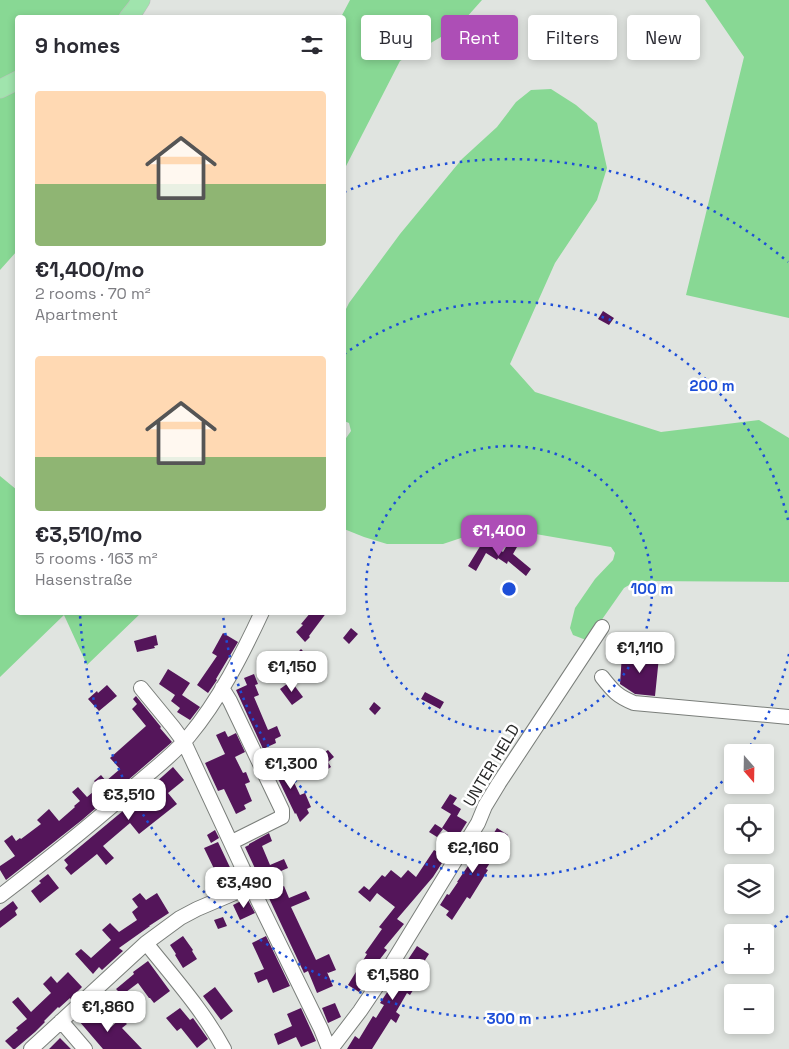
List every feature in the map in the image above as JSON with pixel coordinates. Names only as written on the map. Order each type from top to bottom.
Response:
[{"type":"main road","points":[[130,15],[141,0]]},
{"type":"main road","points":[[0,89],[15,82]]},
{"type":"street","points":[[0,896],[85,829],[184,742],[222,688],[261,615]]},
{"type":"street","name":"UNTER HELD","points":[[330,1049],[360,1011],[391,966],[478,822],[499,783],[602,627]]},
{"type":"street","points":[[602,677],[614,692],[634,703],[789,717]]},
{"type":"street","points":[[141,688],[174,727],[184,742],[330,1049]]},
{"type":"street","points":[[222,688],[234,709],[283,814],[232,842]]},
{"type":"street","points":[[31,1049],[146,943],[180,918],[251,886]]},
{"type":"street","points":[[146,943],[206,1019],[224,1049]]},
{"type":"street","points":[[61,1021],[85,1049]]},
{"type":"green space","points":[[0,0],[142,0],[143,15],[15,15],[15,253],[0,270]]},
{"type":"green space","points":[[350,0],[482,0],[469,15],[441,15],[441,37],[431,43],[431,15],[361,15],[361,60],[402,60],[346,166],[346,15],[342,15]]},
{"type":"green space","points":[[705,0],[789,0],[789,318],[686,295],[744,57]]},
{"type":"green space","points":[[551,89],[576,105],[597,123],[607,168],[597,200],[555,263],[510,364],[535,392],[661,432],[759,420],[789,438],[789,582],[636,581],[624,588],[586,640],[573,635],[570,628],[575,608],[595,579],[613,560],[615,553],[611,547],[506,529],[476,533],[443,544],[387,544],[346,530],[346,438],[351,431],[349,423],[346,422],[346,309],[400,234],[462,159],[497,127],[516,102],[531,90]]},
{"type":"green space","points":[[0,476],[15,488],[15,615],[64,615],[0,677]]},
{"type":"green space","points":[[64,615],[139,615],[87,665]]},
{"type":"building","points":[[603,311],[614,318],[609,325],[598,319]]},
{"type":"building","points":[[484,540],[503,552],[509,542],[517,547],[513,554],[531,569],[526,576],[508,561],[507,564],[486,553],[476,571],[468,566]]},
{"type":"building","points":[[308,615],[325,615],[305,642],[296,632],[303,625],[301,624]]},
{"type":"building","points":[[351,628],[358,634],[349,644],[343,638]]},
{"type":"building","points":[[223,633],[238,642],[208,693],[197,685],[217,656],[212,653]]},
{"type":"building","points":[[156,635],[158,645],[154,646],[155,648],[137,652],[134,641]]},
{"type":"building","points":[[301,649],[315,663],[301,676],[288,663]]},
{"type":"building","points":[[622,654],[659,657],[655,696],[635,694],[620,684]]},
{"type":"building","points":[[168,669],[190,683],[182,695],[200,707],[190,720],[177,712],[180,708],[171,701],[175,695],[159,684]]},
{"type":"building","points":[[254,674],[258,684],[255,685],[259,695],[254,697],[268,730],[277,726],[281,736],[275,739],[276,743],[263,749],[236,690],[247,685],[244,678]]},
{"type":"building","points":[[291,681],[303,697],[292,705],[280,689]]},
{"type":"building","points":[[107,685],[117,696],[99,711],[88,699]]},
{"type":"building","points":[[425,692],[444,702],[440,709],[421,699]]},
{"type":"building","points":[[136,696],[172,742],[82,820],[6,880],[0,870],[0,866],[15,856],[4,841],[12,835],[16,841],[21,839],[41,824],[37,820],[49,809],[59,821],[80,801],[72,792],[78,787],[87,797],[99,787],[94,781],[101,775],[106,781],[120,769],[110,758],[146,726],[132,709],[137,704],[133,699]]},
{"type":"building","points":[[374,702],[381,708],[375,715],[369,709]]},
{"type":"building","points":[[225,731],[228,737],[236,733],[245,752],[235,757],[243,773],[246,772],[250,782],[245,784],[252,801],[244,805],[246,809],[236,814],[224,789],[218,791],[205,763],[225,754],[216,735]]},
{"type":"building","points":[[328,750],[334,757],[328,762],[331,767],[323,772],[314,759]]},
{"type":"building","points":[[281,757],[300,795],[305,793],[311,807],[307,809],[309,813],[300,822],[270,762]]},
{"type":"building","points":[[173,767],[184,780],[168,793],[177,804],[139,834],[130,823],[103,846],[114,858],[106,865],[97,854],[71,875],[65,868],[68,865],[64,860]]},
{"type":"building","points":[[450,794],[457,798],[453,804],[461,809],[457,816],[467,822],[457,838],[442,828],[451,814],[441,808]]},
{"type":"building","points":[[435,824],[443,829],[437,837],[429,832]]},
{"type":"building","points":[[497,828],[508,835],[486,869],[488,870],[470,899],[467,897],[452,920],[446,915],[449,911],[440,905],[447,894],[449,895],[472,860],[469,859],[476,848],[482,852]]},
{"type":"building","points":[[215,830],[219,838],[211,843],[207,835]]},
{"type":"building","points":[[269,833],[272,841],[262,846],[270,865],[284,859],[288,868],[274,874],[280,888],[284,886],[289,898],[306,891],[310,899],[291,907],[316,960],[329,954],[336,970],[327,972],[333,986],[317,993],[308,971],[304,973],[245,847]]},
{"type":"building","points":[[218,842],[235,878],[223,884],[204,848]]},
{"type":"building","points":[[434,850],[443,855],[439,861],[442,863],[433,877],[397,919],[404,924],[384,948],[387,950],[359,992],[348,985],[367,954],[365,953],[382,929],[379,927],[395,907],[377,893],[370,902],[358,892],[364,886],[369,890],[382,875],[385,877],[391,870],[401,878],[408,870],[416,877]]},
{"type":"building","points":[[48,874],[59,888],[40,903],[31,891]]},
{"type":"building","points":[[140,893],[146,900],[157,893],[169,913],[119,948],[123,951],[102,970],[99,967],[93,974],[75,954],[81,949],[91,958],[111,940],[102,930],[110,923],[119,932],[137,920],[132,912],[138,907],[132,899]]},
{"type":"building","points":[[245,899],[246,901],[248,900],[255,913],[240,920],[233,905]]},
{"type":"building","points":[[13,901],[18,908],[15,911],[17,915],[0,928],[0,911]]},
{"type":"building","points":[[223,917],[227,926],[218,929],[214,920]]},
{"type":"building","points":[[183,936],[197,959],[183,968],[170,945]]},
{"type":"building","points":[[266,936],[290,986],[273,993],[267,979],[258,983],[254,973],[264,969],[252,943]]},
{"type":"building","points":[[417,946],[429,954],[420,968],[425,971],[410,995],[407,993],[396,1012],[400,1015],[396,1023],[391,1019],[372,1049],[347,1049],[355,1036],[359,1039],[373,1016],[376,1018],[384,1005],[380,1003],[401,971],[399,970],[403,963],[405,964]]},
{"type":"building","points":[[148,961],[170,991],[154,1003],[138,983],[122,995],[116,989],[134,974],[133,972]]},
{"type":"building","points":[[68,972],[82,987],[70,999],[58,1007],[35,1032],[13,1049],[5,1041],[27,1019],[12,1002],[18,997],[31,1012],[51,993],[43,984],[51,976],[57,983]]},
{"type":"building","points":[[215,987],[233,1011],[221,1020],[203,996]]},
{"type":"building","points":[[335,1003],[341,1017],[328,1023],[322,1008]]},
{"type":"building","points":[[180,1008],[190,1020],[193,1018],[208,1039],[197,1048],[181,1028],[177,1031],[166,1018]]},
{"type":"building","points":[[301,1008],[316,1041],[301,1047],[296,1037],[278,1045],[274,1034],[292,1026],[287,1014]]},
{"type":"building","points":[[93,1009],[108,1027],[111,1027],[121,1018],[127,1024],[122,1028],[142,1049],[103,1049],[79,1021]]},
{"type":"building","points":[[60,1038],[71,1049],[49,1049]]}]
